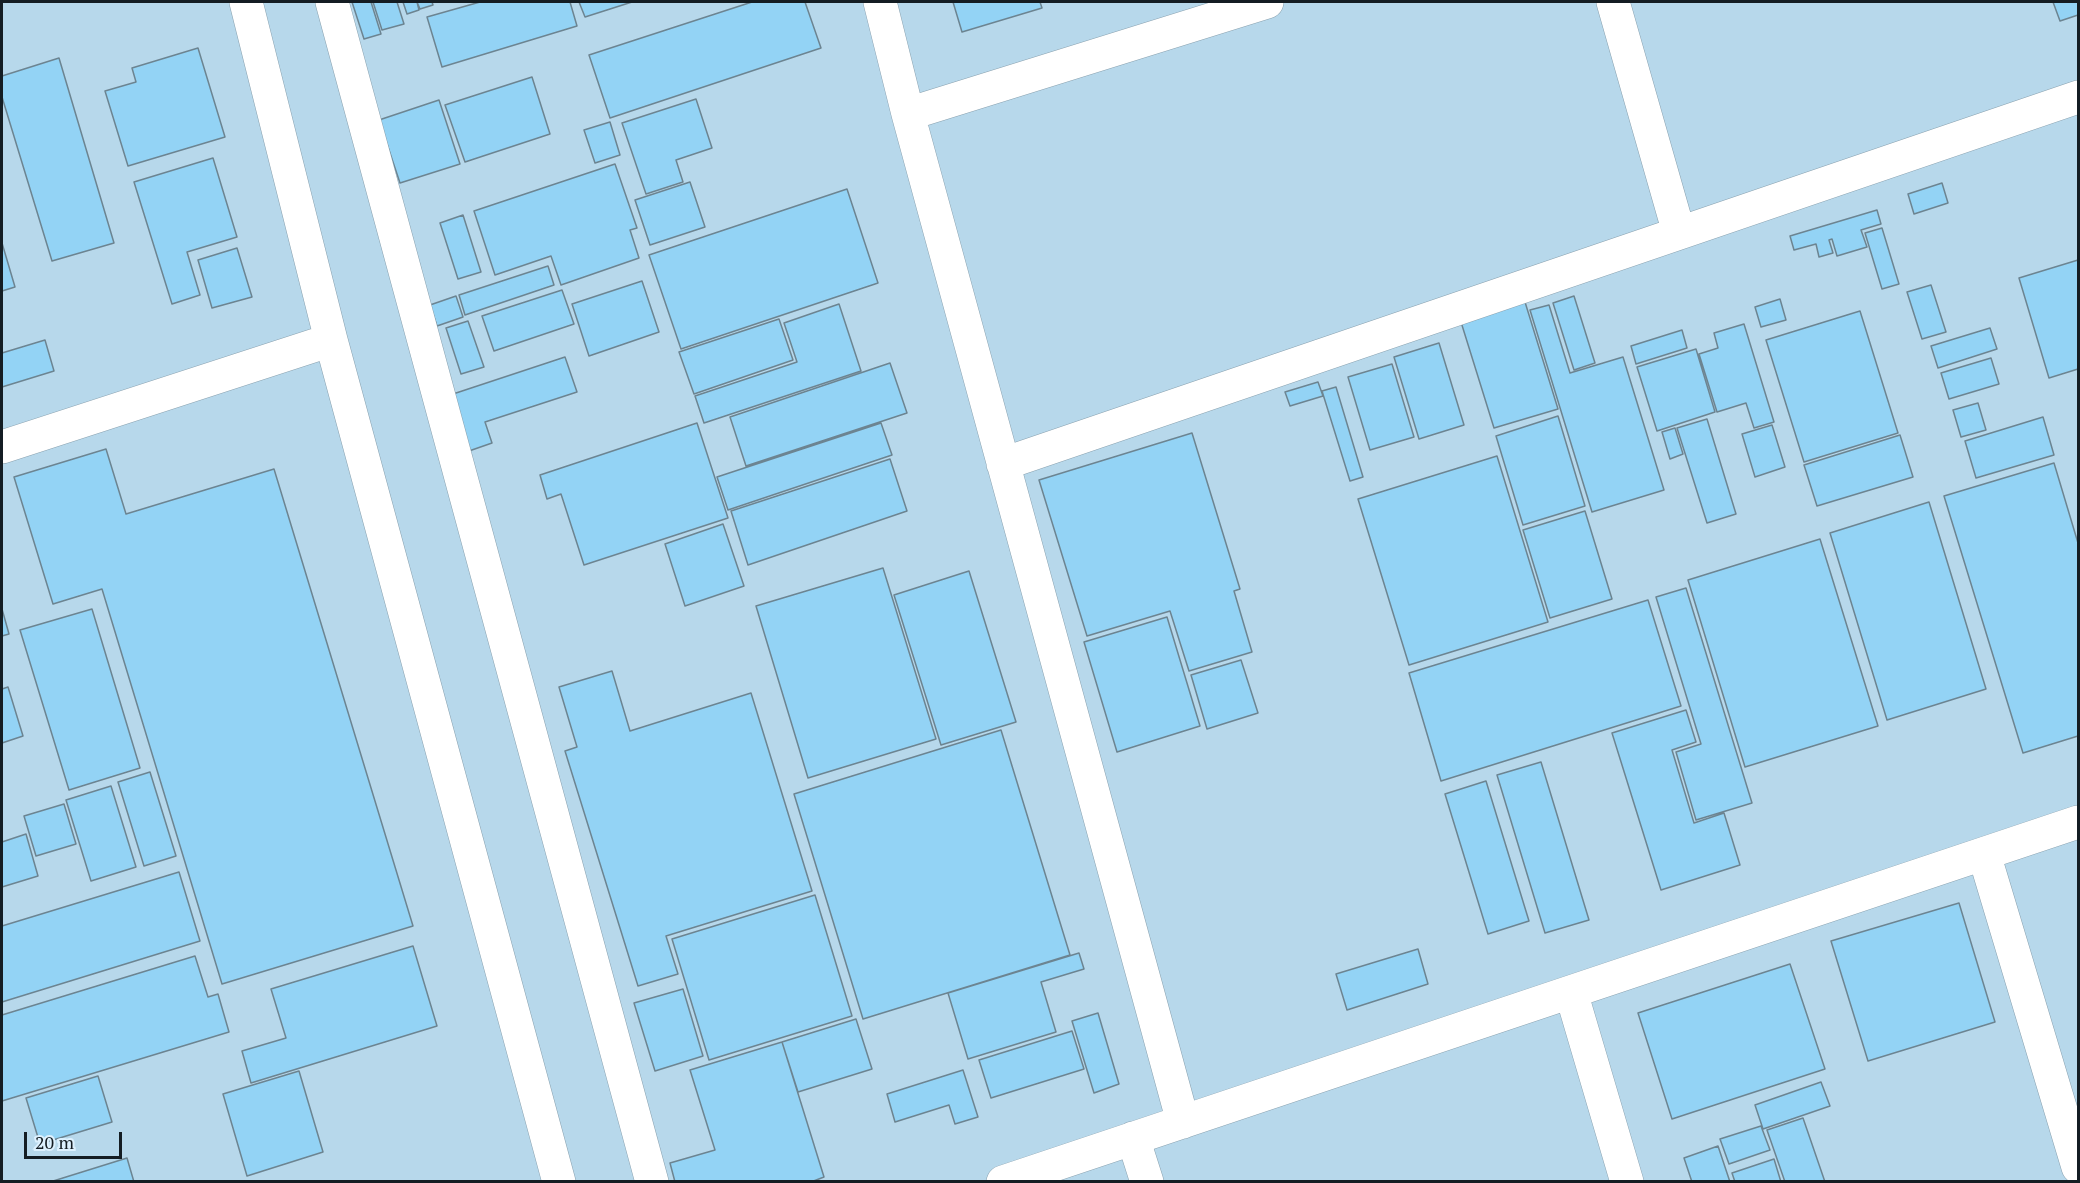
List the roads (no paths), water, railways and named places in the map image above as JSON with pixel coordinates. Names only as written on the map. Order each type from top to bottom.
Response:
[{"type":"street","points":[[246,2],[332,340],[559,1182]]},
{"type":"street","points":[[332,2],[652,1182]]},
{"type":"street","points":[[880,2],[908,114],[1183,1122]]},
{"type":"street","points":[[908,114],[1267,2]]},
{"type":"street","points":[[1613,2],[1679,233]]},
{"type":"street","points":[[1003,464],[2079,97]]},
{"type":"street","points":[[2,447],[332,340]]},
{"type":"street","points":[[1003,1182],[2079,822]]},
{"type":"street","points":[[1984,854],[2079,1167]]},
{"type":"street","points":[[1571,992],[1627,1182]]},
{"type":"street","points":[[1133,1138],[1147,1182]]}]
